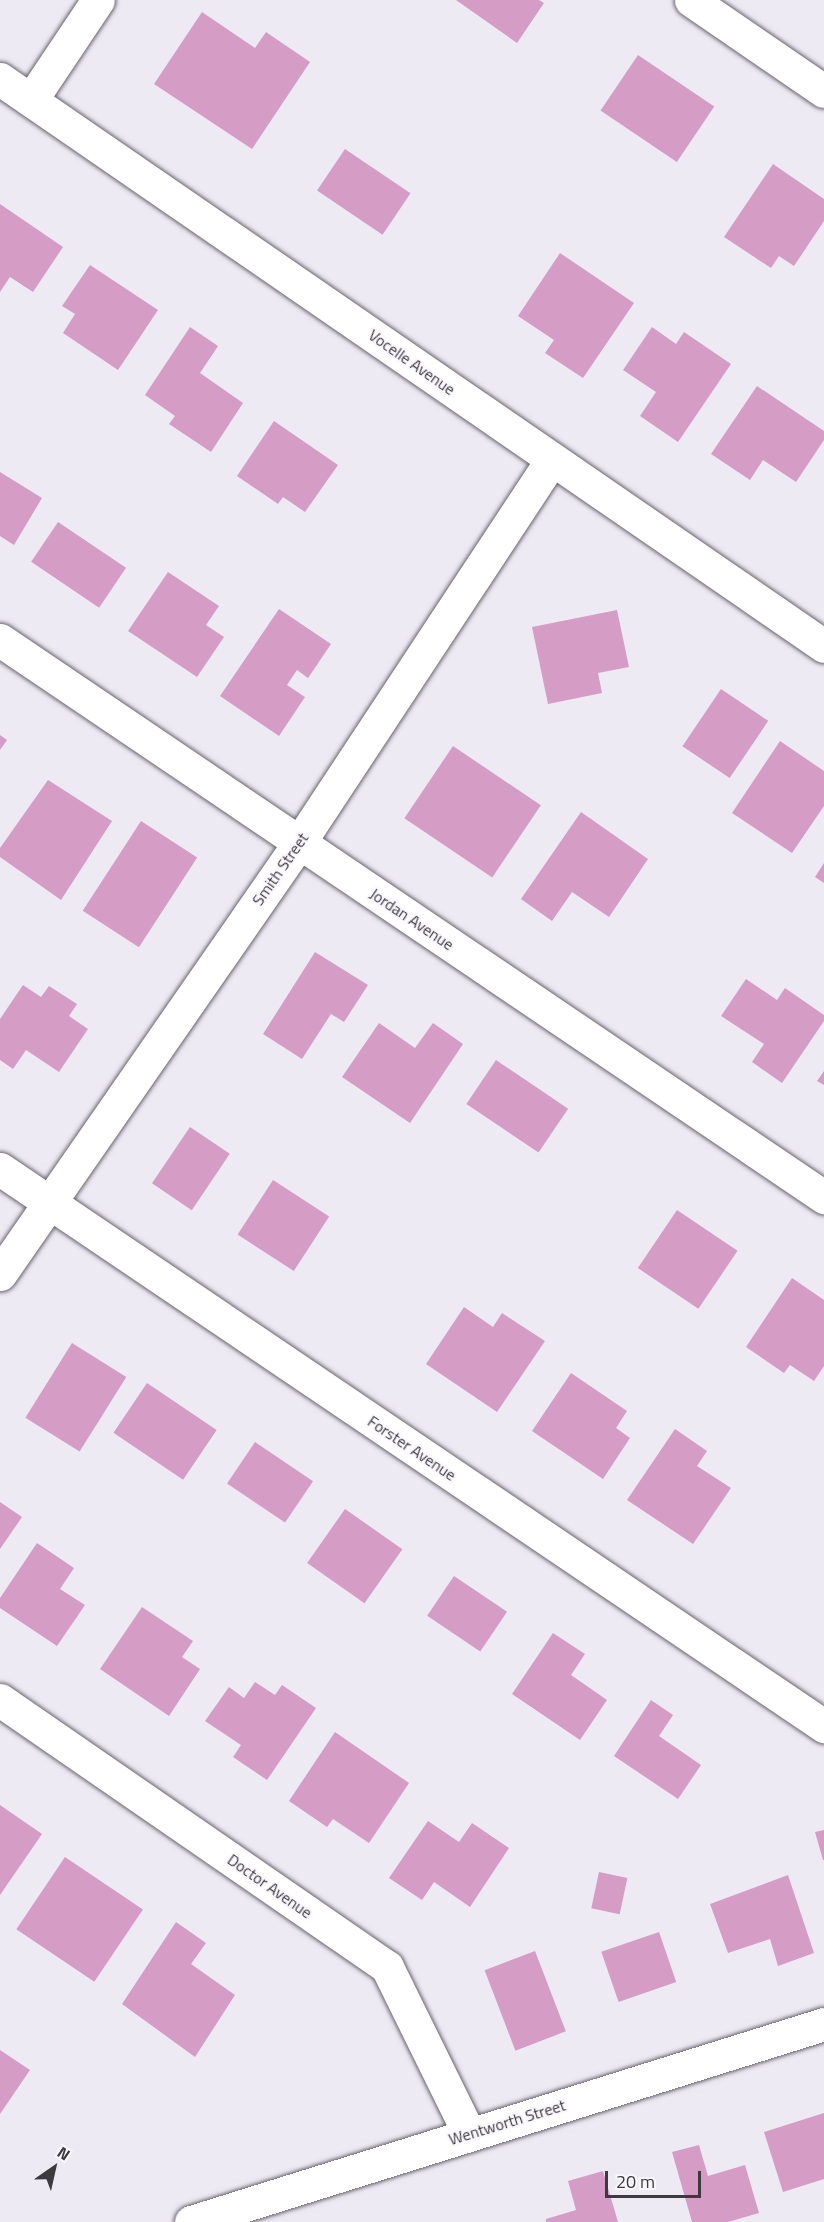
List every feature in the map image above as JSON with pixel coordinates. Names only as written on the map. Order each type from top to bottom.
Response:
[{"type":"street","points":[[31,100],[98,0]]},
{"type":"street","points":[[691,0],[824,91]]},
{"type":"street","name":"Vocelle Avenue","points":[[0,79],[824,646]]},
{"type":"street","name":"Smith Street","points":[[0,1274],[299,843],[552,459]]},
{"type":"street","name":"Jordan Avenue","points":[[0,640],[824,1197]]},
{"type":"street","name":"Forster Avenue","points":[[0,1169],[824,1726]]},
{"type":"street","name":"Doctor Avenue","points":[[0,1700],[387,1967],[469,2134]]},
{"type":"street","name":"Wentworth Street","points":[[191,2222],[824,2024]]},
{"type":"building","points":[[456,0],[539,0],[544,3],[517,43]]},
{"type":"building","points":[[202,12],[255,48],[266,32],[310,62],[252,149],[154,84]]},
{"type":"building","points":[[638,55],[714,106],[677,162],[601,111]]},
{"type":"building","points":[[345,149],[410,193],[383,235],[317,190]]},
{"type":"building","points":[[773,164],[824,199],[824,221],[794,266],[779,256],[771,268],[724,237]]},
{"type":"building","points":[[0,204],[63,247],[33,292],[10,277],[0,292]]},
{"type":"building","points":[[560,253],[634,303],[583,378],[545,353],[554,340],[518,316]]},
{"type":"building","points":[[90,265],[158,310],[118,370],[63,333],[75,314],[62,306]]},
{"type":"building","points":[[190,327],[218,346],[200,373],[243,403],[211,452],[169,424],[175,416],[145,395]]},
{"type":"building","points":[[652,327],[676,344],[684,332],[731,364],[678,442],[640,416],[656,392],[623,370]]},
{"type":"building","points":[[757,386],[824,431],[824,440],[796,482],[763,460],[750,480],[711,454]]},
{"type":"building","points":[[274,421],[338,465],[305,512],[283,497],[278,504],[237,476]]},
{"type":"building","points":[[0,472],[42,498],[14,545],[0,536]]},
{"type":"building","points":[[58,522],[126,568],[99,608],[31,562]]},
{"type":"building","points":[[168,572],[219,606],[206,625],[224,637],[197,677],[128,631]]},
{"type":"building","points":[[279,609],[331,644],[308,678],[297,670],[287,685],[305,697],[279,736],[220,696]]},
{"type":"building","points":[[617,610],[629,667],[598,673],[602,693],[548,704],[532,627]]},
{"type":"building","points":[[721,689],[768,721],[730,778],[682,746]]},
{"type":"building","points":[[0,735],[7,740],[0,750]]},
{"type":"building","points":[[780,741],[824,771],[824,806],[792,853],[732,813]]},
{"type":"building","points":[[453,746],[541,805],[492,877],[404,818]]},
{"type":"building","points":[[48,780],[112,821],[61,900],[0,857],[0,848]]},
{"type":"building","points":[[581,812],[648,859],[609,917],[572,892],[552,921],[521,899]]},
{"type":"building","points":[[141,821],[197,857],[139,947],[83,911]]},
{"type":"building","points":[[824,863],[824,883],[815,877]]},
{"type":"building","points":[[315,952],[368,985],[344,1022],[331,1014],[302,1059],[263,1034]]},
{"type":"building","points":[[746,979],[777,1000],[785,988],[824,1015],[824,1021],[782,1083],[752,1062],[764,1044],[721,1016]]},
{"type":"building","points":[[23,985],[41,997],[49,986],[77,1004],[69,1016],[88,1029],[59,1072],[26,1050],[13,1069],[0,1060],[0,1019]]},
{"type":"building","points":[[379,1023],[415,1048],[433,1023],[463,1044],[410,1123],[342,1077]]},
{"type":"building","points":[[496,1060],[568,1109],[538,1153],[466,1104]]},
{"type":"building","points":[[824,1071],[824,1085],[817,1081]]},
{"type":"building","points":[[190,1127],[230,1154],[192,1210],[152,1183]]},
{"type":"building","points":[[273,1180],[329,1216],[294,1271],[238,1235]]},
{"type":"building","points":[[677,1210],[738,1251],[698,1309],[638,1268]]},
{"type":"building","points":[[792,1278],[824,1300],[824,1366],[814,1381],[790,1365],[784,1373],[746,1347]]},
{"type":"building","points":[[464,1307],[493,1327],[502,1313],[545,1341],[497,1412],[426,1364]]},
{"type":"building","points":[[72,1343],[126,1377],[80,1452],[25,1418]]},
{"type":"building","points":[[571,1373],[627,1411],[616,1428],[630,1438],[603,1479],[532,1431]]},
{"type":"building","points":[[147,1383],[217,1430],[183,1480],[113,1433]]},
{"type":"building","points":[[675,1429],[707,1451],[697,1466],[731,1488],[693,1544],[627,1500]]},
{"type":"building","points":[[255,1442],[313,1481],[285,1523],[227,1483]]},
{"type":"building","points":[[0,1502],[22,1517],[0,1549]]},
{"type":"building","points":[[345,1509],[402,1549],[364,1603],[307,1563]]},
{"type":"building","points":[[37,1543],[74,1568],[60,1589],[85,1605],[57,1646],[0,1608],[0,1598]]},
{"type":"building","points":[[454,1576],[507,1612],[480,1652],[427,1616]]},
{"type":"building","points":[[142,1607],[193,1641],[182,1657],[200,1669],[169,1716],[100,1669]]},
{"type":"building","points":[[553,1633],[585,1654],[571,1675],[607,1700],[580,1740],[512,1694]]},
{"type":"building","points":[[255,1682],[275,1695],[282,1685],[316,1708],[267,1780],[233,1757],[241,1745],[205,1721],[229,1687],[244,1698]]},
{"type":"building","points":[[651,1700],[673,1715],[659,1736],[701,1765],[678,1799],[614,1756]]},
{"type":"building","points":[[335,1732],[409,1783],[369,1843],[333,1819],[327,1827],[289,1801]]},
{"type":"building","points":[[0,1805],[42,1834],[0,1895]]},
{"type":"building","points":[[428,1821],[459,1842],[472,1823],[509,1848],[470,1907],[434,1882],[422,1900],[389,1878]]},
{"type":"building","points":[[824,1830],[824,1860],[823,1860],[815,1832]]},
{"type":"building","points":[[65,1857],[143,1910],[94,1982],[16,1929]]},
{"type":"building","points":[[599,1872],[627,1878],[620,1914],[591,1908]]},
{"type":"building","points":[[788,1875],[814,1953],[778,1966],[770,1939],[728,1953],[710,1904]]},
{"type":"building","points":[[176,1922],[206,1943],[191,1964],[235,1995],[195,2057],[122,2004]]},
{"type":"building","points":[[659,1932],[676,1982],[619,2002],[601,1952]]},
{"type":"building","points":[[535,1951],[566,2031],[515,2051],[485,1970]]},
{"type":"building","points":[[0,2050],[30,2070],[0,2114]]},
{"type":"building","points":[[824,2113],[824,2179],[783,2192],[764,2132]]},
{"type":"building","points":[[699,2145],[708,2176],[745,2165],[759,2213],[728,2222],[692,2222],[672,2152]]},
{"type":"building","points":[[603,2171],[618,2222],[546,2222],[546,2219],[576,2210],[568,2181]]}]
